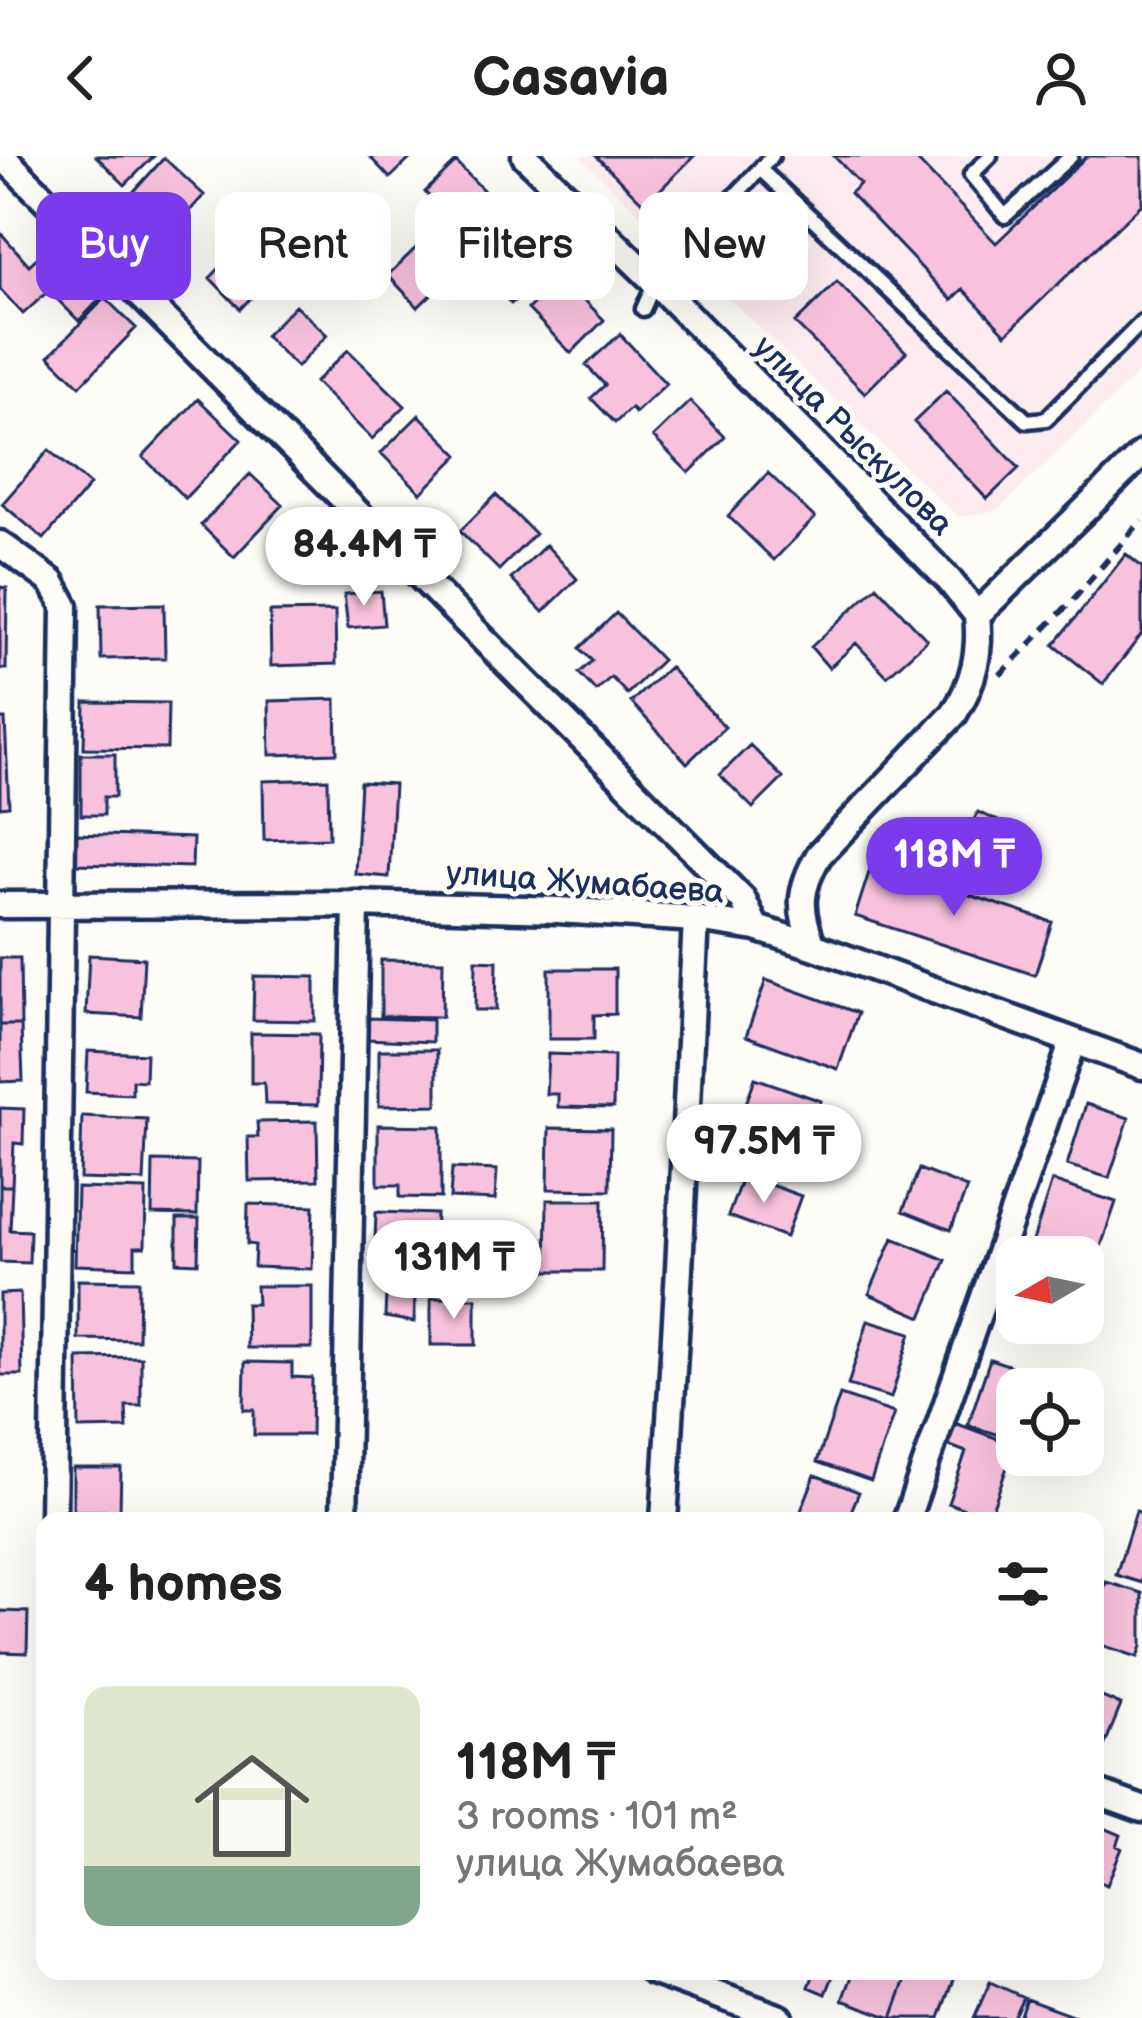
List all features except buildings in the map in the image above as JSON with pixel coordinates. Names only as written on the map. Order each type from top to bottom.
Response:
[{"type":"street","points":[[2,156],[743,900],[756,928]]},
{"type":"street","name":"улица Рыскулова","points":[[525,156],[639,266]]},
{"type":"street","name":"улица Рыскулова","points":[[673,300],[949,580],[977,615]]},
{"type":"street","points":[[813,946],[800,901],[808,873],[819,854],[954,714],[967,694],[977,660],[977,615],[1142,454]]},
{"type":"street","points":[[0,544],[52,582],[65,606],[53,1512]]},
{"type":"street","points":[[344,1512],[356,904]]},
{"type":"street","name":"улица Жумабаева","points":[[0,905],[356,904],[696,919],[756,928],[813,946],[1142,1066]]},
{"type":"street","points":[[665,1512],[696,919]]},
{"type":"street","points":[[909,1512],[1073,1041]]},
{"type":"street","points":[[1104,1795],[1142,1809]]},
{"type":"street","points":[[677,1980],[780,2018]]},
{"type":"lane","points":[[739,192],[772,156]]},
{"type":"lane","points":[[990,156],[971,175],[1005,216],[1072,156]]},
{"type":"lane","points":[[760,169],[1027,421],[1046,418],[1142,322]]},
{"type":"lane","points":[[643,309],[647,300]]},
{"type":"path","points":[[1000,675],[1142,520]]},
{"type":"shaded area","points":[[579,156],[1142,156],[1142,369],[998,510],[958,517],[730,300],[808,300],[808,192],[639,192],[639,213]]}]
